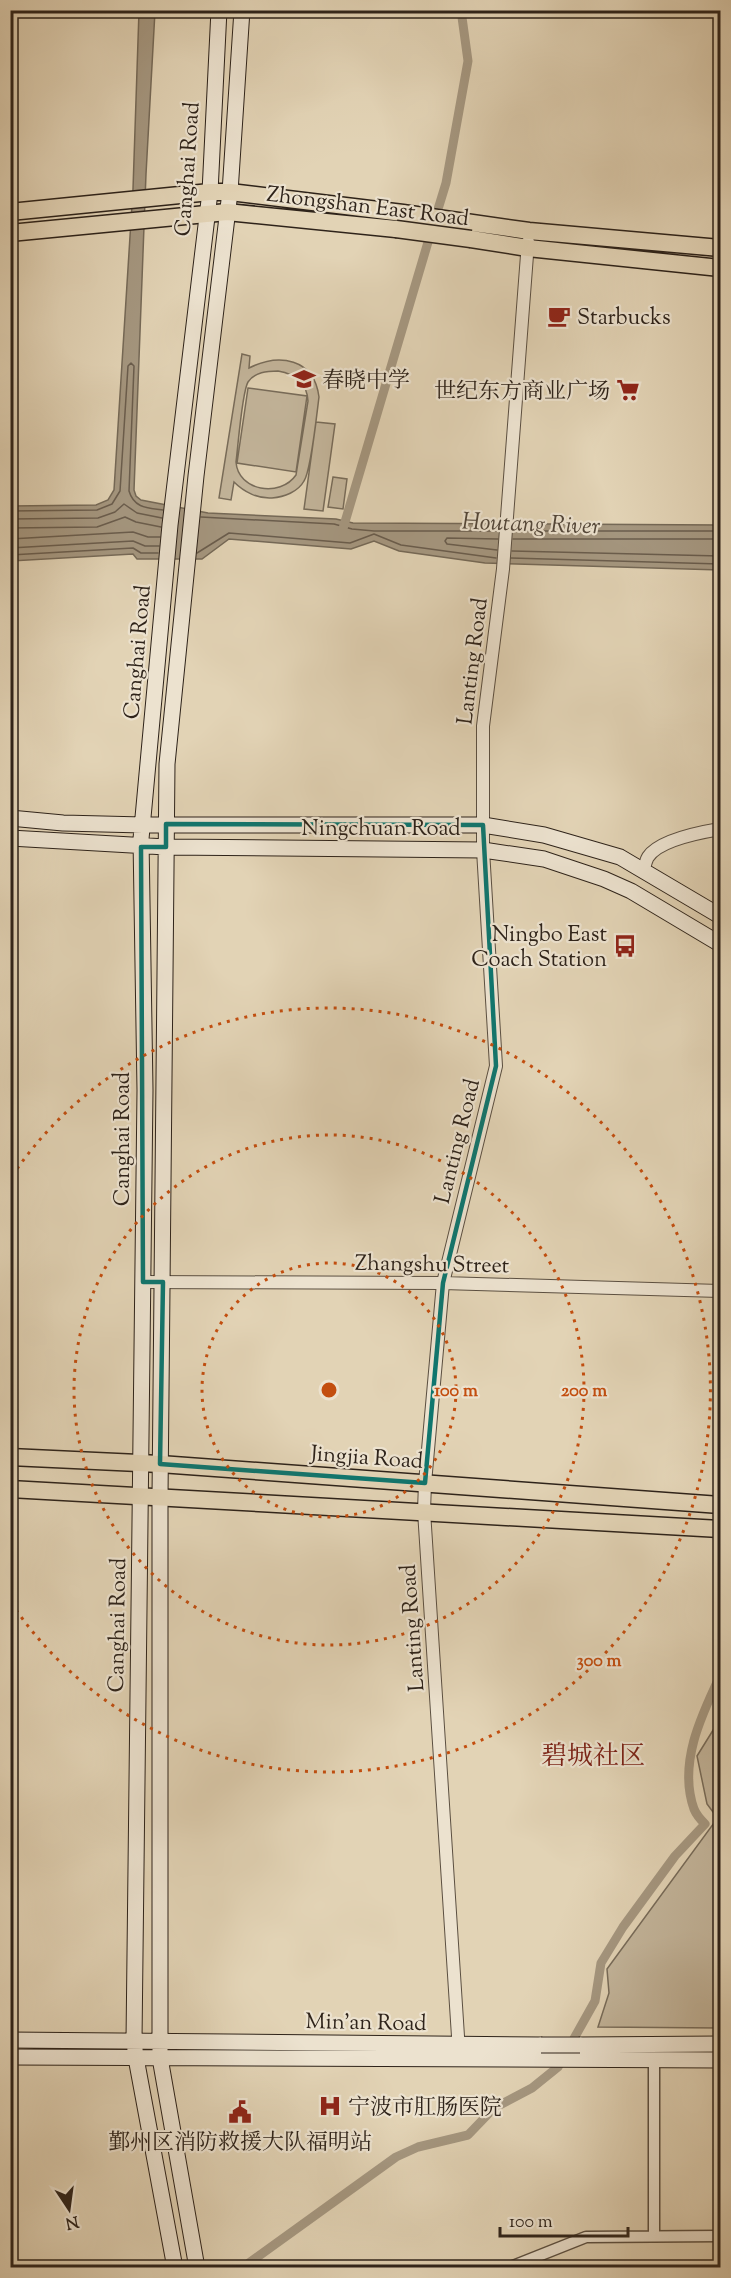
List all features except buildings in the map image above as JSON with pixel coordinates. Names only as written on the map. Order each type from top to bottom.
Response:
[{"type":"main road","name":"Canghai Road","points":[[175,2268],[136,2058],[135,2041],[144,1090],[141,847],[165,574],[210,192],[219,10]]},
{"type":"main road","name":"Canghai Road","points":[[197,2268],[160,2058],[160,1464],[167,764],[196,476],[230,192],[242,10]]},
{"type":"main road","name":"Zhongshan East Road","points":[[10,212],[210,192],[230,192],[399,221],[720,268]]},
{"type":"main road","name":"Zhongshan East Road","points":[[10,233],[227,212],[399,221]]},
{"type":"main road","name":"Zhongshan East Road","points":[[529,240],[720,248]]},
{"type":"main road","name":"Ningchuan Road","points":[[14,818],[142,825],[483,825],[544,835],[620,857],[720,916]]},
{"type":"main road","name":"Ningchuan Road","points":[[16,838],[141,847],[483,850],[543,860],[604,879],[631,891],[720,944]]},
{"type":"main road","name":"Jingjia Road","points":[[10,1457],[160,1464],[720,1505]]},
{"type":"main road","points":[[10,1489],[720,1529]]},
{"type":"main road","name":"Min'an Road","points":[[10,2040],[160,2041],[459,2052]]},
{"type":"main road","name":"Min'an Road","points":[[10,2057],[160,2058],[582,2052],[720,2044]]},
{"type":"main road","name":"Min'an Road","points":[[582,2052],[654,2060],[720,2060]]},
{"type":"street","name":"Lanting Road","points":[[459,2052],[424,1511],[425,1483],[443,1283],[496,1065],[483,850],[483,726],[504,558],[529,240]]},
{"type":"street","points":[[643,870],[648,856],[662,845],[720,830]]},
{"type":"street","name":"Zhangshu Street","points":[[143,1282],[443,1283],[720,1291]]},
{"type":"street","points":[[654,2060],[654,2236]]},
{"type":"street","points":[[508,2268],[586,2237],[720,2236]]},
{"type":"highlighted area","points":[[166,824],[483,825],[496,1066],[443,1283],[425,1483],[160,1464],[163,1282],[143,1282],[141,847],[166,847]]},
{"type":"shaded area","points":[[242,354],[250,356],[249,368],[260,363],[283,360],[303,367],[316,384],[319,397],[311,454],[304,481],[290,493],[272,498],[252,494],[234,482],[231,500],[219,498]],"holes":[[[270,371],[284,372],[303,384],[308,401],[296,475],[280,487],[261,488],[244,479],[238,472],[236,462],[244,397],[248,382],[254,376]]]},
{"type":"shaded area","points":[[248,388],[307,396],[296,472],[237,463]]},
{"type":"shaded area","points":[[316,422],[335,424],[323,511],[304,509]]},
{"type":"shaded area","points":[[333,477],[347,479],[343,509],[328,507]]},
{"type":"shaded area","points":[[720,1719],[720,2028],[598,2027],[609,1993],[607,1969],[714,1823],[716,1816],[707,1804],[697,1756]]},
{"type":"water","points":[[139,11],[155,11],[146,174],[134,490],[136,496],[141,500],[208,513],[336,519],[353,523],[720,525],[720,570],[485,563],[399,551],[374,541],[351,549],[229,539],[202,559],[137,559],[133,554],[11,561],[11,506],[96,505],[108,500],[114,490],[133,189]]},
{"type":"waterway","points":[[435,219],[446,183],[468,61],[461,10]]},
{"type":"waterway","points":[[342,532],[431,232]]},
{"type":"waterway","points":[[242,2268],[396,2157],[418,2147],[468,2135],[494,2108],[532,2088],[558,2067],[595,2001],[601,1963],[623,1927],[675,1856],[705,1824],[695,1811],[690,1792],[690,1758],[699,1724],[720,1676]]},
{"type":"place","name":"Starbucks","points":[[559,316]]},
{"type":"place","name":"春晓中学","points":[[304,379]]},
{"type":"place","name":"世纪东方商业广场","points":[[628,390]]},
{"type":"place","name":"Ningbo East Coach Station","points":[[625,946]]},
{"type":"place","name":"宁波市肛肠医院","points":[[330,2106]]},
{"type":"place","name":"鄞州区消防救援大队福明站","points":[[240,2112]]},
{"type":"district","name":"碧城社区","points":[[593,1755]]},
{"type":"water label","name":"Houtang River","points":[[531,523]]}]
